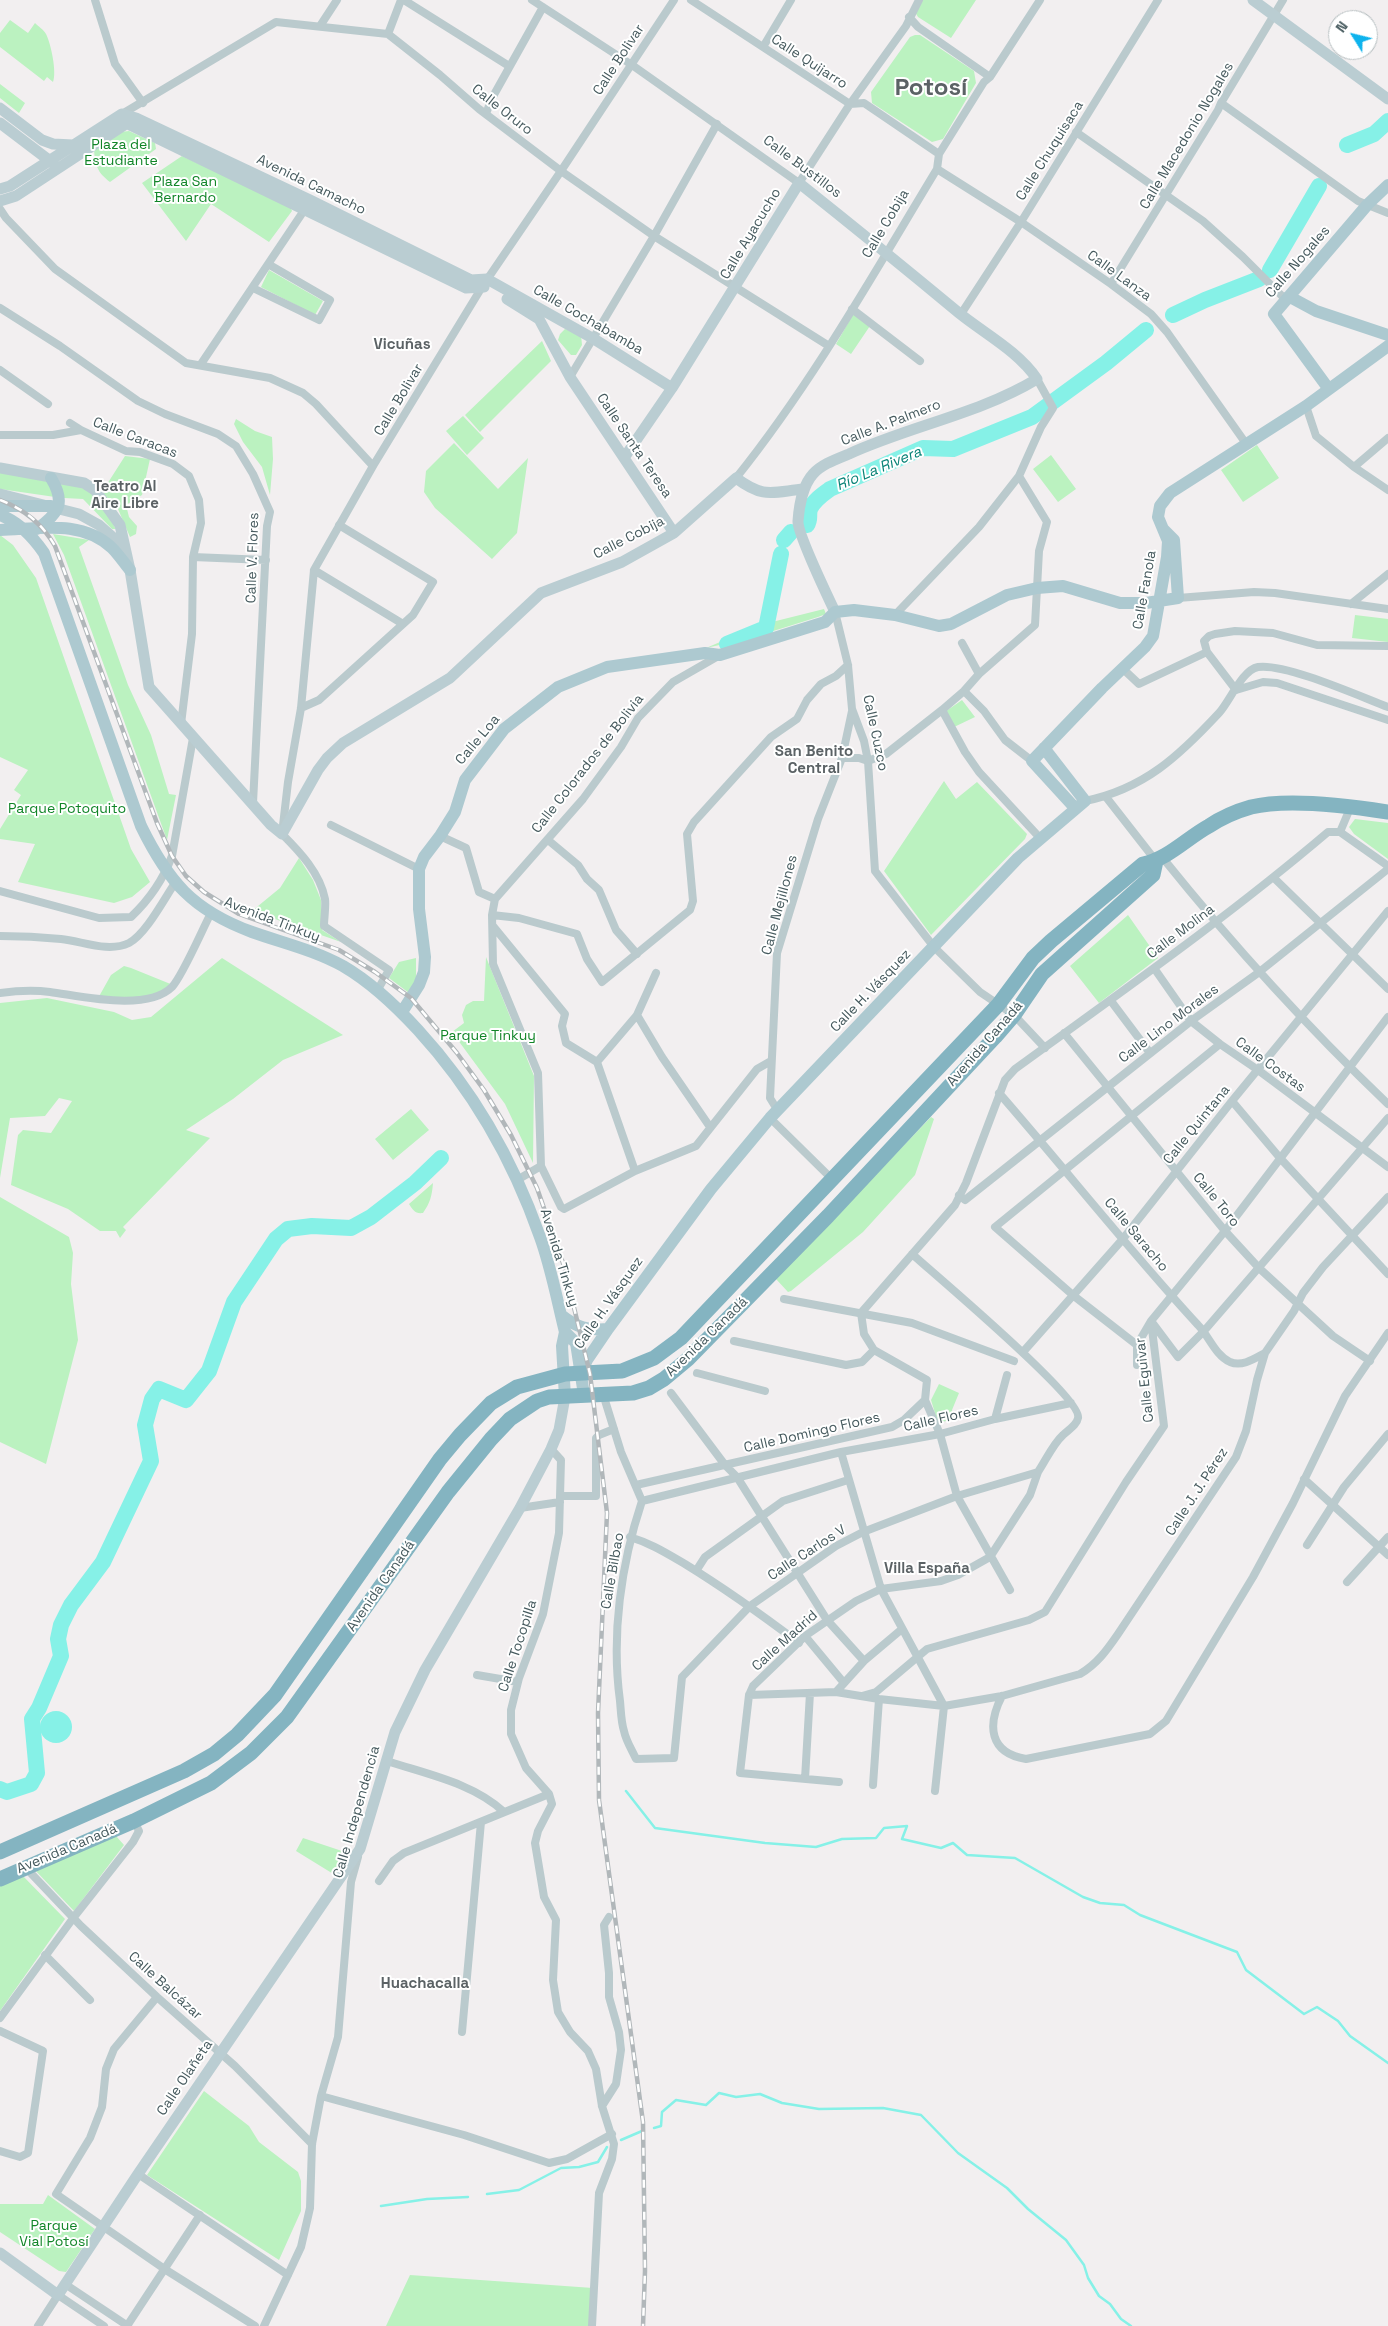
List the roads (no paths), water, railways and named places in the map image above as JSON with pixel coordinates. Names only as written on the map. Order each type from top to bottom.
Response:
[{"type":"highway","name":"Avenida Canadá","points":[[0,1852],[184,1771],[214,1754],[237,1736],[275,1696],[440,1459],[490,1403],[517,1387],[565,1374],[622,1372],[654,1358],[681,1338],[834,1180],[998,1005],[1027,965],[1051,941],[1143,864],[1159,859],[1209,825],[1250,807],[1274,803],[1351,806],[1388,812]]},
{"type":"highway","name":"Avenida Canadá","points":[[0,1879],[25,1867],[136,1826],[211,1783],[252,1753],[287,1717],[448,1492],[491,1439],[510,1419],[537,1401],[549,1397],[626,1394],[649,1388],[688,1359],[828,1216],[1014,1016],[1042,974],[1153,875],[1159,859]]},
{"type":"highway","points":[[622,1372],[626,1394]]},
{"type":"main road","points":[[1253,0],[1388,99]]},
{"type":"main road","points":[[0,108],[42,140],[53,144],[73,145]]},
{"type":"main road","points":[[0,201],[16,196],[73,145],[128,118]]},
{"type":"main road","points":[[0,189],[54,164],[128,118]]},
{"type":"main road","name":"Avenida Camacho","points":[[128,118],[308,205],[471,280],[484,283]]},
{"type":"main road","points":[[0,123],[54,164]]},
{"type":"main road","name":"Calle Bustillos","points":[[799,183],[887,252],[960,314],[1027,365],[1037,379]]},
{"type":"main road","name":"Calle Ayacucho","points":[[624,458],[672,388],[737,286],[799,183]]},
{"type":"main road","name":"Calle Nogales","points":[[1328,388],[1274,316],[1278,307],[1290,297],[1368,204],[1388,185]]},
{"type":"main road","name":"Calle Cochabamba","points":[[484,283],[557,318],[672,388]]},
{"type":"main road","name":"Calle Cochabamba","points":[[484,283],[489,288],[540,319],[570,377]]},
{"type":"main road","points":[[1290,297],[1316,311],[1388,335]]},
{"type":"main road","name":"Calle Fanola","points":[[1032,761],[1122,668],[1145,647],[1152,636],[1167,557],[1168,541],[1158,517],[1160,506],[1170,492],[1306,406],[1328,388],[1388,346]]},
{"type":"main road","name":"Calle Santa Teresa","points":[[570,377],[674,533]]},
{"type":"main road","name":"Calle A. Palmero","points":[[804,488],[813,474],[822,466],[877,441],[1008,394],[1037,379]]},
{"type":"main road","points":[[0,468],[84,483],[95,490],[120,525],[130,570],[149,687],[271,825],[282,834]]},
{"type":"main road","points":[[37,529],[58,510],[60,501],[58,490],[51,478]]},
{"type":"main road","points":[[736,478],[750,489],[762,494],[804,488]]},
{"type":"main road","name":"Calle Cobija","points":[[282,834],[297,805],[326,758],[343,743],[450,678],[540,593],[622,562],[674,533],[736,478]]},
{"type":"main road","name":"Calle Cuzco","points":[[804,488],[798,522],[834,612]]},
{"type":"main road","points":[[0,494],[51,506],[86,518],[99,525],[124,548]]},
{"type":"main road","points":[[0,506],[51,506]]},
{"type":"main road","name":"Avenida Tinkuy","points":[[0,515],[18,524],[44,553],[141,826],[166,871],[175,883],[211,913],[251,931],[304,947],[344,967],[377,990],[402,1012],[459,1079],[491,1128],[517,1180],[540,1238],[565,1332],[562,1346],[565,1397]]},
{"type":"main road","points":[[0,530],[61,528],[86,532],[99,538],[112,548],[130,570]]},
{"type":"main road","points":[[834,612],[854,610],[895,615],[938,626],[951,624],[1007,595],[1037,588],[1063,586],[1120,603],[1146,603],[1178,598],[1174,540],[1163,529]]},
{"type":"main road","name":"Calle Colorados de Bolivia","points":[[720,655],[825,622],[834,612]]},
{"type":"main road","name":"Calle Loa","points":[[402,1012],[419,985],[425,957],[419,909],[419,869],[424,857],[455,812],[465,780],[504,729],[558,687],[607,667],[704,653],[720,655]]},
{"type":"main road","points":[[1044,748],[1080,805]]},
{"type":"main road","points":[[1032,761],[1080,805]]},
{"type":"main road","name":"Calle H. Vásquez","points":[[581,1374],[587,1360],[608,1328],[710,1189],[774,1114],[1018,858],[1080,805]]},
{"type":"main road","points":[[561,1315],[579,1327],[597,1330],[608,1328]]},
{"type":"main road","name":"Avenida Tinkuy","points":[[565,1332],[576,1343],[584,1395]]},
{"type":"main road","name":"Calle Independencia","points":[[360,1849],[395,1732],[425,1670],[520,1508],[551,1448],[558,1430],[565,1397]]},
{"type":"main road","name":"Calle Olañeta","points":[[58,2295],[138,2174],[360,1849]]},
{"type":"main road","points":[[0,2253],[58,2295]]},
{"type":"street","points":[[95,0],[114,64],[143,103]]},
{"type":"street","points":[[320,26],[337,0]]},
{"type":"street","points":[[128,118],[143,103],[276,22],[388,34],[403,0],[509,66]]},
{"type":"street","name":"Calle Bustillos","points":[[532,0],[632,65],[799,183]]},
{"type":"street","name":"Calle Bolivar","points":[[282,834],[288,782],[301,708],[314,570],[373,466],[484,283],[674,0]]},
{"type":"street","name":"Calle Quijarro","points":[[691,0],[850,104],[864,104],[939,154]]},
{"type":"street","points":[[763,47],[791,0]]},
{"type":"street","name":"Calle Ayacucho","points":[[799,183],[850,104],[906,26],[919,0]]},
{"type":"street","points":[[938,168],[939,154],[984,82],[990,77],[1040,0]]},
{"type":"street","name":"Calle Chuquisaca","points":[[960,314],[1021,222],[1158,0]]},
{"type":"street","name":"Calle Macedonio Nogales","points":[[1111,284],[1283,0]]},
{"type":"street","points":[[486,114],[491,100],[509,66],[543,7]]},
{"type":"street","points":[[909,17],[918,28],[990,77]]},
{"type":"street","name":"Calle Oruro","points":[[388,34],[486,114],[561,171],[654,236],[737,286],[829,346]]},
{"type":"street","points":[[128,118],[143,103]]},
{"type":"street","points":[[1221,103],[1358,201],[1388,213]]},
{"type":"street","points":[[570,377],[654,236],[717,124]]},
{"type":"street","points":[[1076,132],[1203,221],[1282,296],[1290,297]]},
{"type":"street","name":"Calle Lanza","points":[[938,168],[1111,284],[1160,322],[1247,445]]},
{"type":"street","name":"Calle Cobija","points":[[736,478],[752,459],[829,346],[938,168]]},
{"type":"street","points":[[201,364],[308,205]]},
{"type":"street","points":[[0,209],[3,221],[55,269],[186,363],[201,364],[270,378],[294,387],[316,404],[373,466]]},
{"type":"street","points":[[253,288],[319,320],[330,300],[268,264]]},
{"type":"street","name":"Calle V. Flores","points":[[0,308],[60,346],[138,401],[165,414],[218,434],[236,446],[253,474],[270,512],[253,804]]},
{"type":"street","points":[[852,309],[920,360]]},
{"type":"street","points":[[546,332],[557,318]]},
{"type":"street","points":[[0,370],[48,404]]},
{"type":"street","points":[[895,615],[979,527],[1019,476],[1041,427],[1052,408],[1037,379]]},
{"type":"street","points":[[1306,406],[1316,436],[1354,467],[1388,490]]},
{"type":"street","points":[[70,423],[81,430]]},
{"type":"street","name":"Calle Caracas","points":[[0,435],[53,435],[81,430],[126,451],[140,452],[173,464],[189,476],[198,500],[201,523],[193,557],[192,634],[180,724]]},
{"type":"street","points":[[1354,467],[1388,438]]},
{"type":"street","points":[[842,758],[859,758],[868,761],[886,754],[964,691],[979,674],[1035,625],[1039,551],[1048,522],[1019,476]]},
{"type":"street","points":[[301,708],[320,700],[414,615],[433,582],[339,525]]},
{"type":"street","points":[[193,557],[266,560]]},
{"type":"street","points":[[314,570],[403,624]]},
{"type":"street","points":[[1351,604],[1388,574]]},
{"type":"street","points":[[1178,598],[1261,592],[1388,608]]},
{"type":"street","name":"Calle Cuzco","points":[[834,612],[848,665],[852,710],[864,741],[868,761],[875,871],[934,947],[980,992],[998,1005]]},
{"type":"street","points":[[1388,646],[1317,645],[1273,633],[1235,630],[1209,636],[1204,641],[1207,652],[1236,690],[1263,682],[1277,684],[1388,720]]},
{"type":"street","points":[[962,643],[979,674]]},
{"type":"street","points":[[1122,668],[1139,684],[1207,652]]},
{"type":"street","name":"Calle Colorados de Bolivia","points":[[495,899],[548,840],[598,779],[638,718],[673,682],[720,655]]},
{"type":"street","points":[[492,915],[519,918],[577,934],[587,959],[602,982],[690,910],[693,901],[687,834],[694,822],[771,737],[797,719],[807,700],[821,684],[836,676],[848,665]]},
{"type":"street","name":"Calle H. Vásquez","points":[[1080,805],[1148,778],[1220,712],[1244,675],[1255,668],[1282,668],[1388,707]]},
{"type":"street","points":[[964,691],[984,711],[1005,740],[1032,761]]},
{"type":"street","name":"Calle Mejillones","points":[[834,1180],[774,1114],[770,1098],[771,1061],[777,952],[818,819],[842,758],[852,710]]},
{"type":"street","points":[[942,710],[965,752],[979,772],[1040,838]]},
{"type":"street","points":[[0,891],[99,918],[131,917],[150,898],[166,871],[172,856],[194,738]]},
{"type":"street","points":[[1106,796],[1258,973],[1303,1017],[1349,1068],[1388,1104]]},
{"type":"street","points":[[1351,806],[1340,832],[1388,867]]},
{"type":"street","points":[[331,825],[419,869]]},
{"type":"street","name":"Calle Molina","points":[[1045,1048],[1111,1001],[1274,878],[1328,832],[1340,832]]},
{"type":"street","points":[[282,834],[300,852],[316,876],[325,899],[324,926],[389,970],[377,990]]},
{"type":"street","points":[[440,836],[466,848],[479,892],[495,899],[492,915],[493,964],[538,1073],[541,1166],[561,1207],[564,1209],[635,1171],[696,1146],[757,1069],[771,1061]]},
{"type":"street","points":[[548,840],[578,864],[587,879],[599,890],[616,930],[637,954]]},
{"type":"street","name":"Calle Lino Morales","points":[[962,1197],[1041,1142],[1191,1021],[1258,973],[1388,867]]},
{"type":"street","points":[[1274,878],[1388,989]]},
{"type":"street","points":[[0,936],[63,939],[96,946],[115,946],[130,943],[148,923],[175,883]]},
{"type":"street","name":"Calle Quintana","points":[[1022,1352],[1122,1240],[1232,1101],[1354,955],[1388,911]]},
{"type":"street","points":[[0,993],[49,992],[89,999],[125,1001],[164,994],[174,985],[211,913]]},
{"type":"street","points":[[492,925],[565,1014],[562,1026],[566,1043],[597,1062],[635,1171]]},
{"type":"street","name":"Calle Costas","points":[[1154,968],[1191,1021],[1388,1167]]},
{"type":"street","points":[[597,1062],[636,1015],[656,973]]},
{"type":"street","points":[[1111,1001],[1150,1053]]},
{"type":"street","points":[[998,1005],[1014,1016],[1045,1048],[1005,1080],[962,1197],[861,1313],[864,1334],[874,1350],[927,1380],[925,1400],[940,1434],[957,1496],[1010,1590]]},
{"type":"street","points":[[636,1015],[710,1127]]},
{"type":"street","name":"Calle Eguivar","points":[[862,1696],[876,1692],[927,1649],[1029,1620],[1045,1612],[1126,1482],[1164,1426],[1151,1321],[1225,1231],[1388,1017]]},
{"type":"street","name":"Calle Toro","points":[[1064,1034],[1225,1231],[1259,1268],[1333,1336],[1370,1361]]},
{"type":"street","points":[[1137,1345],[1074,1296],[995,1227],[1220,1044]]},
{"type":"street","name":"Calle Saracho","points":[[999,1093],[1122,1240],[1204,1331],[1218,1352],[1231,1362],[1242,1364],[1265,1354]]},
{"type":"street","points":[[1232,1101],[1280,1158],[1388,1274]]},
{"type":"street","points":[[1137,1365],[1137,1345],[1151,1321],[1178,1357],[1204,1331],[1388,1118]]},
{"type":"street","points":[[517,1180],[541,1166]]},
{"type":"street","name":"Calle J. J. Pérez","points":[[749,1695],[836,1692],[944,1706],[1002,1696],[1080,1674],[1091,1668],[1103,1656],[1199,1511],[1224,1479],[1236,1458],[1246,1431],[1257,1380],[1265,1354],[1323,1267],[1388,1197]]},
{"type":"street","points":[[912,1254],[1022,1352],[1071,1403],[1078,1413],[1078,1418],[1074,1425],[1061,1437],[1038,1472]]},
{"type":"street","points":[[784,1299],[912,1323],[1014,1361]]},
{"type":"street","points":[[1002,1696],[994,1714],[992,1727],[995,1739],[1012,1757],[1026,1759],[1150,1734],[1158,1730],[1166,1721],[1253,1577],[1293,1503],[1345,1396],[1388,1333]]},
{"type":"street","points":[[734,1340],[846,1364],[862,1362],[874,1350]]},
{"type":"street","points":[[697,1373],[765,1390]]},
{"type":"street","points":[[995,1419],[1007,1375]]},
{"type":"street","points":[[671,1393],[725,1465],[737,1477],[826,1620],[864,1662]]},
{"type":"street","points":[[603,1394],[614,1429],[642,1501]]},
{"type":"street","name":"Calle Domingo Flores","points":[[636,1485],[892,1427],[904,1420],[925,1400]]},
{"type":"street","name":"Calle Flores","points":[[642,1501],[841,1452],[940,1434],[995,1419],[1071,1403]]},
{"type":"street","points":[[520,1508],[561,1499],[596,1496],[596,1438],[614,1429]]},
{"type":"street","points":[[1307,1545],[1344,1487],[1388,1434]]},
{"type":"street","name":"Calle Tocopilla","points":[[549,1794],[526,1768],[512,1734],[511,1710],[518,1682],[543,1614],[560,1533],[561,1460],[551,1448]]},
{"type":"street","points":[[841,1452],[882,1589],[902,1630],[944,1706],[935,1790]]},
{"type":"street","name":"Calle Carlos V","points":[[674,1758],[682,1677],[750,1606],[836,1546],[864,1532],[957,1496],[1038,1472]]},
{"type":"street","name":"Calle Madrid","points":[[749,1695],[753,1686],[805,1636],[856,1601],[882,1589],[941,1581],[958,1575],[990,1557],[1030,1495],[1038,1472]]},
{"type":"street","points":[[1304,1479],[1334,1504],[1388,1555]]},
{"type":"street","points":[[696,1571],[705,1557],[783,1501],[848,1480]]},
{"type":"street","name":"Calle Bilbao","points":[[642,1501],[630,1537],[624,1579],[617,1608],[617,1678],[624,1731],[636,1759],[674,1758]]},
{"type":"street","points":[[630,1537],[647,1542],[696,1571],[750,1606],[798,1643]]},
{"type":"street","points":[[1347,1582],[1388,1537]]},
{"type":"street","points":[[836,1692],[864,1662],[902,1630]]},
{"type":"street","points":[[805,1636],[844,1683]]},
{"type":"street","points":[[477,1675],[518,1682]]},
{"type":"street","points":[[805,1779],[810,1693]]},
{"type":"street","points":[[749,1695],[740,1773],[839,1782]]},
{"type":"street","points":[[873,1785],[879,1699]]},
{"type":"street","points":[[386,1761],[471,1789],[490,1799],[504,1812]]},
{"type":"street","points":[[379,1881],[393,1861],[404,1853],[549,1794],[552,1804],[538,1831],[535,1843],[544,1897],[556,1920],[554,1987],[558,2012],[570,2032],[588,2051],[596,2069],[602,2106],[614,2144],[612,2159],[599,2193],[592,2326]]},
{"type":"street","points":[[462,2032],[481,1822]]},
{"type":"street","points":[[0,2018],[45,1955],[133,1842],[136,1826]]},
{"type":"street","name":"Calle Independencia","points":[[264,2326],[301,2247],[310,2208],[312,2144],[321,2096],[338,2037],[351,1882],[360,1849]]},
{"type":"street","name":"Calle Balcázar","points":[[25,1867],[157,1997],[221,2053],[312,2144]]},
{"type":"street","points":[[602,2106],[616,2084],[621,2050],[619,2032],[609,1997],[609,1973],[604,1925],[609,1917]]},
{"type":"street","points":[[45,1955],[90,2000]]},
{"type":"street","points":[[157,1997],[114,2049],[106,2069],[102,2107],[90,2138],[56,2194],[166,2270],[255,2326]]},
{"type":"street","points":[[0,2031],[43,2051],[28,2154],[20,2157],[0,2151]]},
{"type":"street","points":[[321,2096],[464,2135],[549,2163],[567,2159],[612,2134]]},
{"type":"street","points":[[138,2174],[288,2275]]},
{"type":"street","points":[[65,2284],[128,2326],[200,2215]]},
{"type":"street","points":[[58,2295],[104,2326]]},
{"type":"street","name":"Calle Olañeta","points":[[38,2326],[58,2295]]},
{"type":"water","points":[[56,1711],[67,1716],[72,1727],[67,1738],[56,1743],[45,1738],[40,1727],[45,1716]]},
{"type":"waterway","name":"Río La Rivera","points":[[1347,145],[1374,134],[1388,121]]},
{"type":"waterway","name":"Río La Rivera","points":[[1270,270],[1319,186]]},
{"type":"waterway","name":"Río La Rivera","points":[[1173,315],[1259,279]]},
{"type":"waterway","name":"Río La Rivera","points":[[807,525],[809,511],[812,506],[830,489],[923,448],[953,449],[1032,417],[1106,363],[1146,330]]},
{"type":"waterway","name":"Río La Rivera","points":[[784,540],[791,532]]},
{"type":"waterway","name":"Río La Rivera","points":[[727,644],[766,628],[781,554]]},
{"type":"waterway","points":[[0,1789],[7,1792],[31,1784],[37,1773],[32,1719],[39,1708],[61,1656],[58,1639],[61,1625],[71,1605],[103,1562],[151,1461],[145,1425],[152,1399],[159,1389],[186,1400],[209,1371],[234,1302],[276,1239],[288,1229],[312,1226],[351,1228],[371,1217],[415,1183],[441,1158]]},
{"type":"waterway","points":[[626,1791],[655,1828],[765,1843],[816,1847],[842,1839],[876,1838],[884,1828],[907,1826],[902,1839],[941,1848],[953,1843],[967,1855],[1015,1858],[1083,1897],[1100,1903],[1124,1905],[1140,1915],[1237,1952],[1246,1970],[1304,2014],[1317,2007],[1338,2021],[1350,2036],[1388,2063]]},
{"type":"waterway","points":[[654,2128],[661,2126],[662,2112],[676,2100],[706,2105],[719,2093],[736,2097],[760,2094],[782,2103],[819,2109],[883,2108],[921,2115],[958,2153],[1007,2188],[1028,2209],[1066,2240],[1084,2265],[1088,2278],[1099,2296],[1110,2304],[1121,2319],[1131,2326]]},
{"type":"waterway","points":[[621,2140],[642,2131]]},
{"type":"waterway","points":[[487,2194],[519,2190],[561,2168],[579,2167],[598,2162],[607,2147]]},
{"type":"waterway","points":[[381,2206],[427,2199],[468,2197]]},
{"type":"railway","points":[[0,500],[25,512],[44,530],[55,546],[157,823],[172,856],[186,876],[204,892],[239,914],[339,950],[375,972],[411,998],[457,1053],[484,1090],[511,1135],[537,1188],[564,1266],[590,1374],[607,1513],[598,1713],[599,1800],[643,2122],[645,2271],[643,2326]]},
{"type":"district","name":"Potosí","points":[[931,88]]},
{"type":"district","name":"Vicuñas","points":[[402,345]]},
{"type":"district","name":"Teatro Al Aire Libre","points":[[125,496]]},
{"type":"district","name":"San Benito Central","points":[[814,760]]},
{"type":"district","name":"Villa España","points":[[927,1569]]},
{"type":"district","name":"Huachacalla","points":[[425,1984]]},
{"type":"park label","name":"Plaza del Estudiante","points":[[121,154]]},
{"type":"park label","name":"Plaza San Bernardo","points":[[185,190]]},
{"type":"park label","name":"Parque Potoquito","points":[[67,809]]},
{"type":"park label","name":"Parque Tinkuy","points":[[488,1036]]},
{"type":"park label","name":"Parque Vial Potosí","points":[[54,2234]]}]
